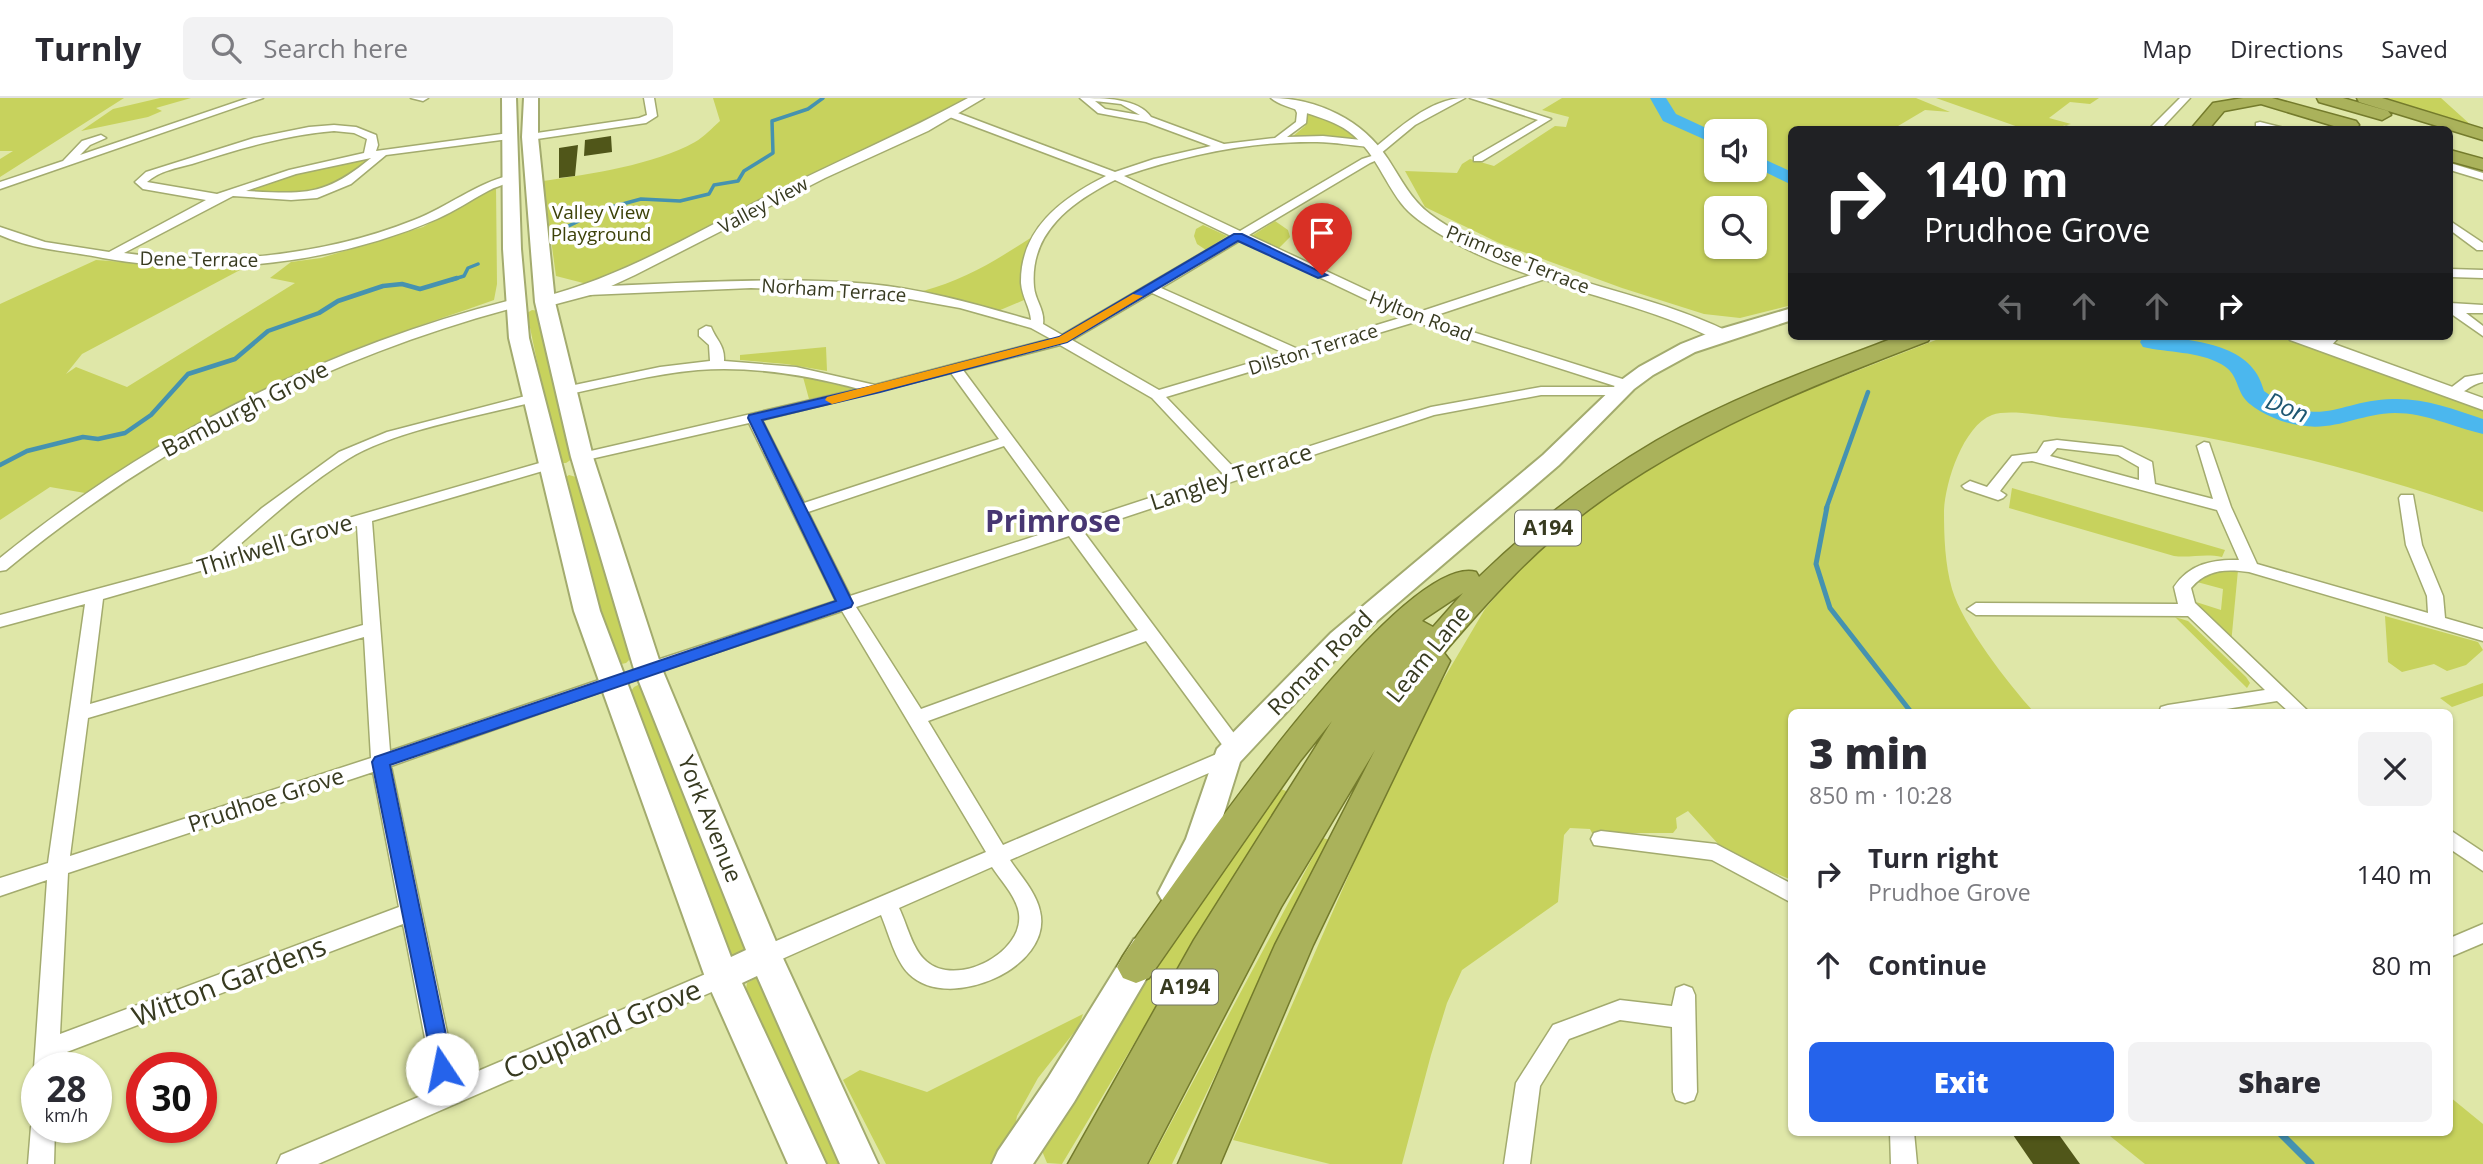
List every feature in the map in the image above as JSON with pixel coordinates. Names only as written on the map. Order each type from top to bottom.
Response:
[{"type":"highway","points":[[2182,126],[2205,98]]},
{"type":"highway","points":[[2202,126],[2219,107],[2254,100],[2289,98]]},
{"type":"highway","points":[[2305,98],[2337,103],[2415,126]]},
{"type":"highway","points":[[2365,98],[2483,135]]},
{"type":"highway","points":[[2254,100],[2349,126]]},
{"type":"highway","points":[[2337,103],[2397,126]]},
{"type":"highway","points":[[2453,137],[2483,146]]},
{"type":"highway","points":[[2453,144],[2483,153]]},
{"type":"highway","points":[[2453,156],[2483,165]]},
{"type":"highway","name":"Leam Lane","points":[[1089,1164],[1215,936],[1327,753],[1396,656],[1462,596],[1524,525],[1575,486],[1662,432],[1724,400],[1878,340]]},
{"type":"highway","name":"Leam Lane","points":[[1124,1164],[1232,958],[1312,822],[1367,733],[1462,596],[1504,566],[1588,496],[1633,466],[1736,410],[1910,340]]},
{"type":"highway","name":"A194","points":[[1136,968],[1288,752],[1349,680],[1414,612],[1462,596]]},
{"type":"highway","name":"A194","points":[[1199,1164],[1294,945],[1462,596]]},
{"type":"main road","name":"York Avenue","points":[[509,98],[520,136],[523,177],[545,302],[565,391],[583,461],[648,669],[765,956],[859,1164]]},
{"type":"main road","name":"York Avenue","points":[[520,136],[531,98]]},
{"type":"main road","name":"York Avenue","points":[[523,177],[515,303],[519,338],[587,611],[722,977],[807,1164]]},
{"type":"main road","points":[[515,303],[545,302]]},
{"type":"main road","name":"Roman Road","points":[[1011,1164],[1061,1090],[1136,968],[1201,839],[1231,753],[1339,639],[1550,460],[1624,388],[1666,360],[1721,335],[1788,315]]},
{"type":"main road","points":[[550,470],[583,461]]},
{"type":"main road","points":[[611,682],[648,669]]},
{"type":"main road","points":[[722,977],[765,956]]},
{"type":"street","points":[[0,186],[258,98]]},
{"type":"street","points":[[416,98],[423,98]]},
{"type":"street","points":[[110,256],[218,198],[284,175],[369,154],[635,122],[652,116],[649,98]]},
{"type":"street","name":"Valley View","points":[[545,302],[587,291],[704,236],[820,175],[951,114],[978,98]]},
{"type":"street","points":[[1085,98],[1109,113],[1148,119],[1222,146]]},
{"type":"street","points":[[1096,98],[1124,102],[1139,108],[1148,119]]},
{"type":"street","name":"Primrose Terrace","points":[[1277,98],[1335,118],[1376,151],[1399,192],[1423,216],[1455,236],[1547,274],[1683,317],[1721,335]]},
{"type":"street","points":[[1036,325],[1037,313],[1030,298],[1028,282],[1032,250],[1039,234],[1057,212],[1115,176],[1153,162],[1222,146],[1277,140],[1327,139],[1376,151],[1382,150],[1411,123],[1460,98]]},
{"type":"street","points":[[1475,98],[1495,100],[1546,119],[1478,159]]},
{"type":"street","points":[[2158,126],[2185,98]]},
{"type":"street","points":[[1277,140],[1301,123],[1298,104]]},
{"type":"street","name":"Hylton Road","points":[[951,114],[1042,146],[1115,176],[1238,237],[1415,318],[1624,388]]},
{"type":"street","points":[[2260,125],[2264,126]]},
{"type":"street","points":[[218,198],[147,187],[141,183],[148,175],[167,168],[246,142],[288,134],[336,130],[362,132],[372,137],[373,145],[369,154]]},
{"type":"street","points":[[70,144],[101,138]]},
{"type":"street","points":[[69,163],[68,160],[86,143]]},
{"type":"street","points":[[583,461],[1063,340],[1366,161],[1376,151]]},
{"type":"street","points":[[230,193],[296,197],[326,192],[346,183],[385,152]]},
{"type":"street","points":[[2453,167],[2483,177]]},
{"type":"street","name":"Dene Terrace","points":[[0,231],[28,242],[110,256],[186,263],[264,261],[325,251],[385,235],[432,218],[489,183],[523,177]]},
{"type":"street","points":[[2453,226],[2482,247]]},
{"type":"street","points":[[2458,246],[2482,247]]},
{"type":"street","points":[[2453,273],[2483,274]]},
{"type":"street","name":"Dilston Terrace","points":[[1157,395],[1415,318],[1547,274]]},
{"type":"street","name":"Norham Terrace","points":[[587,291],[751,284],[871,288],[961,304],[1036,325],[1157,395],[1233,476]]},
{"type":"street","points":[[1151,288],[1298,354]]},
{"type":"street","name":"Bamburgh Grove","points":[[0,566],[105,486],[253,400],[398,338],[465,315],[515,303]]},
{"type":"street","points":[[2453,308],[2483,309]]},
{"type":"street","points":[[2453,310],[2483,332]]},
{"type":"street","points":[[706,330],[706,336],[713,340],[718,349],[717,365]]},
{"type":"street","points":[[2328,341],[2483,404]]},
{"type":"street","points":[[565,391],[663,372],[717,365],[780,369],[876,389]]},
{"type":"street","points":[[765,956],[998,857],[1231,753],[1149,633],[954,369]]},
{"type":"street","points":[[2451,393],[2470,380],[2483,378]]},
{"type":"street","name":"Langley Terrace","points":[[648,669],[1431,411],[1541,391],[1624,388]]},
{"type":"street","points":[[206,566],[211,558],[268,511],[344,455],[392,435],[533,398]]},
{"type":"street","points":[[754,418],[845,603],[918,718],[998,857],[1030,913],[1030,926],[1026,942],[1009,959],[981,974],[956,980],[934,980],[917,967],[887,904]]},
{"type":"street","points":[[801,509],[1009,440]]},
{"type":"street","points":[[2042,457],[2049,445],[2057,444],[2122,451],[2147,465],[2147,487]]},
{"type":"street","points":[[2203,445],[2223,507],[2250,567]]},
{"type":"street","points":[[1970,486],[1994,494],[2017,459],[2042,457],[2223,507]]},
{"type":"street","name":"Thirlwell Grove","points":[[0,621],[206,566],[364,517],[550,470]]},
{"type":"street","points":[[2407,498],[2414,545],[2435,596],[2437,622]]},
{"type":"street","points":[[364,517],[381,762],[448,1095]]},
{"type":"street","points":[[2296,709],[2187,605],[2182,587],[2192,574],[2211,566],[2250,567],[2483,635]]},
{"type":"street","points":[[47,1052],[58,869],[95,597]]},
{"type":"street","points":[[1975,608],[2192,610]]},
{"type":"street","points":[[79,714],[373,628]]},
{"type":"street","points":[[918,718],[1149,633]]},
{"type":"street","name":"Prudhoe Grove","points":[[0,887],[381,762],[611,682]]},
{"type":"street","points":[[2186,709],[2278,694]]},
{"type":"street","points":[[1601,839],[1716,852],[1788,892]]},
{"type":"street","points":[[2453,840],[2483,863]]},
{"type":"street","name":"Witton Gardens","points":[[62,1052],[411,912]]},
{"type":"street","points":[[2453,947],[2483,933]]},
{"type":"street","name":"Coupland Grove","points":[[290,1164],[722,977]]},
{"type":"street","points":[[1517,1164],[1528,1083],[1562,1032],[1620,1010],[1684,1007],[1685,1092]]},
{"type":"street","points":[[1902,1136],[1905,1164]]},
{"type":"street","points":[[41,1164],[42,1143]]},
{"type":"green space","points":[[0,98],[124,98],[0,177],[0,159],[13,151],[0,151]]},
{"type":"green space","points":[[160,98],[191,98],[156,108],[162,111],[148,117],[81,131],[113,109]]},
{"type":"green space","name":"Valley View Playground","points":[[713,98],[967,98],[946,112],[591,285],[556,276],[543,181],[641,163],[679,150],[705,135],[720,121]]},
{"type":"green space","points":[[1562,98],[1916,98],[1950,112],[1925,110],[1898,126],[1788,126],[1788,306],[1740,318],[1704,314],[1622,288],[1499,243],[1425,207],[1405,171],[1457,173],[1462,164],[1470,159],[1494,166],[1555,126],[1566,127],[1569,117],[1542,110]]},
{"type":"green space","points":[[1936,98],[2099,98],[2090,104],[2070,102],[2049,118],[2071,124],[2015,126]]},
{"type":"green space","points":[[2381,98],[2441,98],[2472,126]]},
{"type":"green space","points":[[1309,111],[1361,140],[1323,135],[1292,137],[1305,126]]},
{"type":"green space","points":[[373,156],[341,183],[302,193],[246,191],[294,174]]},
{"type":"green space","points":[[496,185],[497,284],[494,300],[339,355],[289,377],[160,447],[85,493],[50,487],[0,520],[0,304],[96,260],[240,270],[82,354],[66,374],[76,367],[127,387],[295,283],[270,278],[291,262],[321,258],[423,227]]},
{"type":"green space","points":[[1275,221],[1288,230],[1290,237],[1277,250],[1250,237]]},
{"type":"green space","points":[[1203,225],[1227,236],[1206,250],[1197,244],[1194,236],[1196,229]]},
{"type":"green space","points":[[1032,237],[1024,268],[1024,300],[998,311],[923,291],[980,268]]},
{"type":"green space","points":[[532,310],[539,311],[572,459],[566,463],[558,463],[527,313]]},
{"type":"green space","points":[[1936,340],[2294,340],[2483,406],[2483,512],[2381,479],[2224,441],[2118,424],[2038,415],[1992,415],[1972,431],[1952,471],[1944,511],[1946,560],[1952,589],[1966,619],[2000,670],[2031,709],[1788,709],[1788,878],[1736,857],[1720,846],[1688,811],[1676,818],[1677,828],[1673,833],[1592,833],[1590,829],[1570,828],[1564,835],[1558,902],[1462,970],[1447,1003],[1402,1164],[1330,1164],[1233,1140],[1382,799],[1440,685],[1485,609],[1514,575],[1566,524],[1639,474],[1729,421]]},
{"type":"green space","points":[[826,347],[827,371],[740,360],[740,355]]},
{"type":"green space","points":[[803,377],[855,389],[809,399]]},
{"type":"green space","points":[[569,475],[576,477],[632,657],[626,663],[617,665],[563,479]]},
{"type":"green space","points":[[2012,488],[2225,550],[2222,557],[2174,556],[2009,508]]},
{"type":"green space","points":[[2238,570],[2231,644],[2196,602],[2221,610],[2223,589],[2197,582],[2211,574]]},
{"type":"green space","points":[[2385,616],[2478,642],[2483,650],[2466,665],[2447,671],[2434,664],[2402,672],[2388,662]]},
{"type":"green space","points":[[2175,617],[2188,621],[2246,677],[2250,683],[2247,688]]},
{"type":"green space","points":[[2483,683],[2483,696],[2452,707],[2440,698]]},
{"type":"green space","points":[[638,685],[646,687],[747,952],[744,956],[732,955],[729,950],[629,694]]},
{"type":"green space","points":[[1278,788],[1289,792],[1254,843],[1062,1164],[1047,1163],[1040,1146],[1194,906]]},
{"type":"green space","points":[[1323,838],[1336,842],[1257,989],[1172,1164],[1149,1164]]},
{"type":"green space","points":[[758,977],[846,1164],[818,1164],[746,989],[747,983]]},
{"type":"green space","points":[[1083,1014],[1079,1026],[1038,1078],[1017,1116],[1011,1147],[996,1164],[886,1164],[843,1080],[860,1070],[927,1092]]},
{"type":"green space","points":[[2453,1099],[2483,1124],[2483,1164],[2145,1164],[2110,1136],[2453,1136]]},
{"type":"building","points":[[611,136],[612,152],[584,156],[585,140]]},
{"type":"building","points":[[578,145],[575,176],[559,178],[559,148]]},
{"type":"building","points":[[2014,1136],[2060,1136],[2080,1164],[2033,1164]]},
{"type":"waterway","points":[[558,231],[604,209],[641,199],[680,201],[709,194],[714,185],[738,181],[744,171],[773,153],[772,121],[808,109],[823,98]]},
{"type":"waterway","name":"Don","points":[[1658,98],[1669,117],[1704,134]]},
{"type":"waterway","name":"Don","points":[[1767,166],[1788,177]]},
{"type":"waterway","points":[[451,280],[464,276],[468,268],[478,264]]},
{"type":"waterway","points":[[0,465],[27,451],[83,437],[98,439],[125,433],[151,415],[188,374],[235,359],[268,331],[319,313],[338,301],[383,286],[402,284],[420,289],[457,278]]},
{"type":"waterway","name":"Don","points":[[2151,342],[2198,349],[2229,359],[2241,368],[2249,379],[2253,394],[2272,407],[2305,419],[2328,420],[2379,408],[2405,406],[2439,412],[2483,427]]},
{"type":"waterway","points":[[1826,509],[1868,392]]},
{"type":"waterway","points":[[1827,507],[1816,564],[1830,608],[1909,709]]},
{"type":"waterway","points":[[2283,1136],[2311,1164]]},
{"type":"slow traffic","points":[[832,400],[1063,340],[1137,296]]},
{"type":"district","name":"Primrose","points":[[1053,522]]},
{"type":"route","points":[[442,1069],[381,762],[845,603],[754,418],[1063,340],[1238,237],[1322,275]]}]
